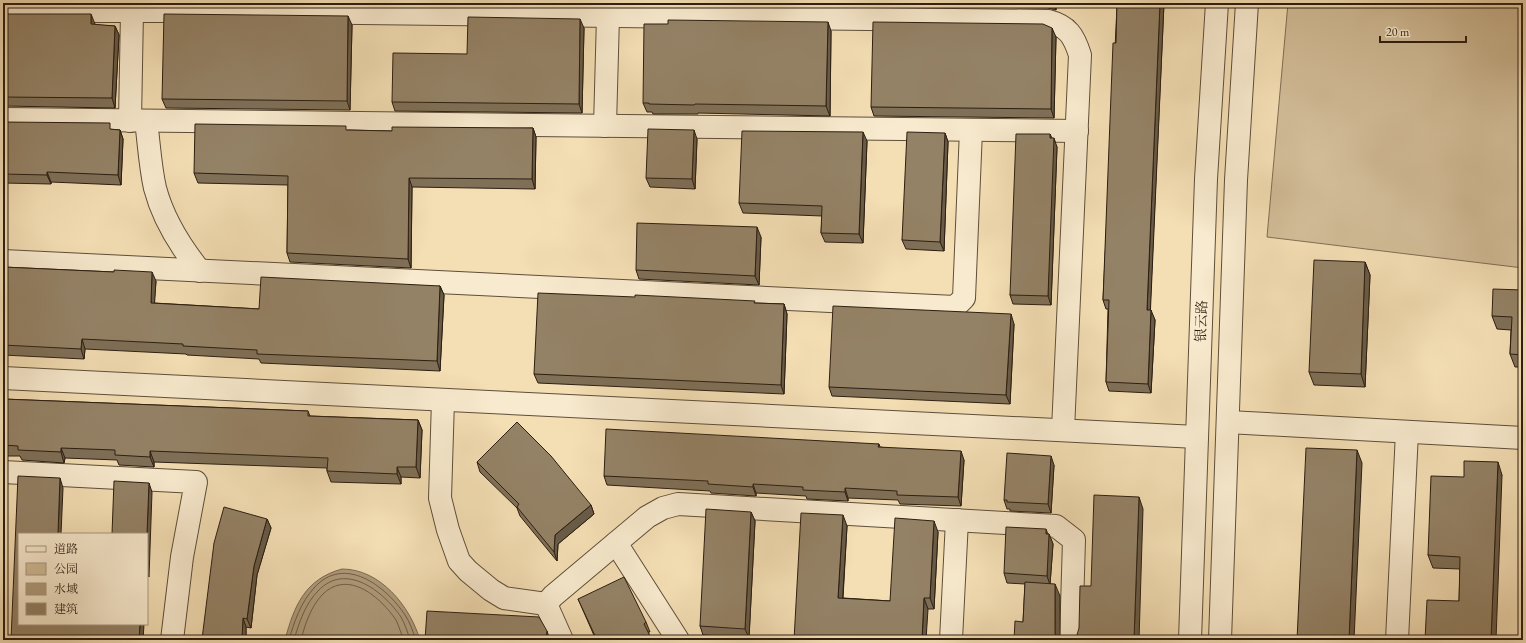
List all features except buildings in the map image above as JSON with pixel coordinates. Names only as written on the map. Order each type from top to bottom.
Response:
[{"type":"street","name":"银云路","points":[[1190,640],[1207,164],[1217,3]]},
{"type":"street","points":[[1220,640],[1236,180],[1246,3]]},
{"type":"street","points":[[3,12],[132,11],[1048,21],[1056,23],[1070,33],[1075,39],[1080,55],[1063,430]]},
{"type":"street","points":[[132,11],[138,121],[155,187],[162,209],[185,252],[200,271]]},
{"type":"street","points":[[605,126],[608,16]]},
{"type":"street","points":[[3,119],[1077,131]]},
{"type":"street","points":[[3,261],[955,308],[964,298],[971,130]]},
{"type":"street","points":[[3,378],[1197,437]]},
{"type":"street","points":[[443,400],[440,498],[448,530],[459,561],[491,590],[504,598],[546,604]]},
{"type":"street","points":[[1228,422],[1523,438]]},
{"type":"street","points":[[1397,640],[1407,432]]},
{"type":"street","points":[[3,472],[196,482],[182,557],[172,640]]},
{"type":"street","points":[[546,604],[553,596],[647,517],[664,508],[678,504],[1056,526],[1074,540],[1071,640]]},
{"type":"street","points":[[951,640],[957,520]]},
{"type":"street","points":[[616,543],[678,640]]},
{"type":"street","points":[[546,604],[562,640]]},
{"type":"green space","points":[[1288,3],[1523,3],[1523,268],[1267,237]]},
{"type":"water","points":[[342,569],[369,575],[381,582],[392,592],[409,615],[420,640],[285,640],[297,605],[310,587],[329,574]]}]
